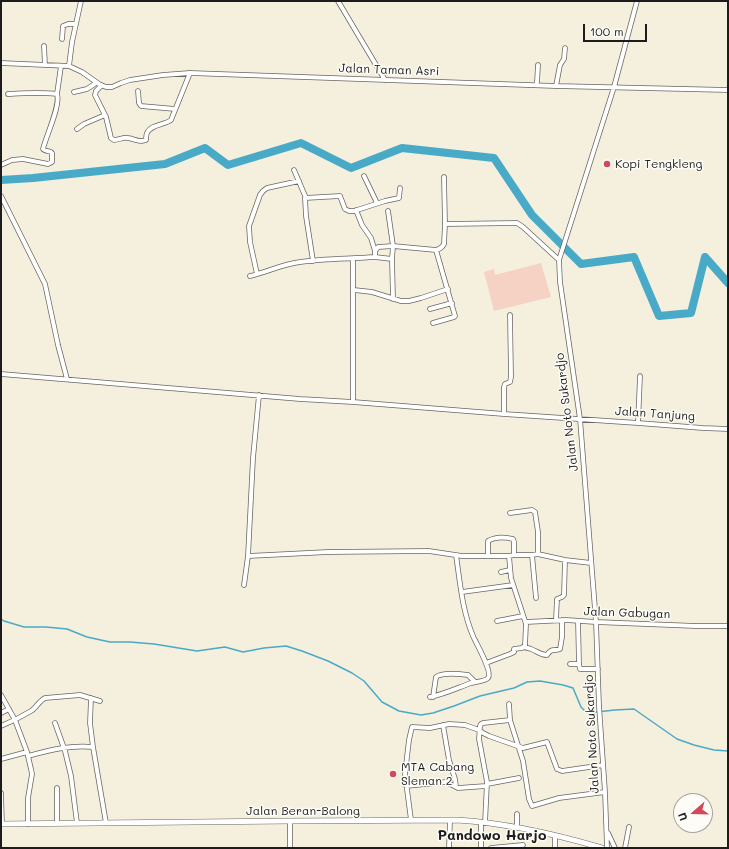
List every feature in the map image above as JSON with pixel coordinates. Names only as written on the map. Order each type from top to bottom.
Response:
[{"type":"main road","name":"Jalan Beran-Balong","points":[[2,824],[450,820],[483,822],[517,827],[602,848]]},
{"type":"street","points":[[69,66],[72,42],[81,1]]},
{"type":"street","points":[[338,1],[385,80]]},
{"type":"street","name":"Jalan Noto Sukardjo","points":[[607,848],[596,622],[580,419],[560,282],[559,260],[614,87],[637,1]]},
{"type":"street","points":[[62,39],[63,26],[68,24],[76,24]]},
{"type":"street","points":[[44,46],[45,65]]},
{"type":"street","points":[[556,86],[560,65],[564,59],[565,48]]},
{"type":"street","points":[[1,62],[69,66],[87,75],[101,86],[95,95],[105,115],[110,135],[113,140],[128,138],[134,141],[146,140],[147,132],[154,127],[170,122],[190,73]]},
{"type":"street","points":[[536,85],[538,65]]},
{"type":"street","points":[[1,164],[23,159],[46,164],[51,163],[52,153],[43,149],[57,106],[61,66]]},
{"type":"street","name":"Jalan Taman Asri","points":[[101,86],[112,87],[128,81],[163,75],[190,73],[556,86],[728,90]]},
{"type":"street","points":[[74,92],[87,89],[96,83]]},
{"type":"street","points":[[138,91],[140,106],[175,109]]},
{"type":"street","points":[[8,94],[57,94]]},
{"type":"street","points":[[77,129],[84,124],[105,115]]},
{"type":"street","points":[[294,170],[306,198],[304,200],[313,261]]},
{"type":"street","points":[[364,176],[377,203]]},
{"type":"street","points":[[375,251],[378,247],[393,246],[436,250],[443,247],[445,224],[444,177]]},
{"type":"street","points":[[258,274],[249,234],[249,226],[260,195],[267,188],[299,181]]},
{"type":"street","points":[[306,198],[340,196],[345,209],[356,210],[399,198],[400,188]]},
{"type":"street","points":[[1,196],[45,284],[67,379]]},
{"type":"street","points":[[356,210],[362,225],[371,238],[375,251],[375,257]]},
{"type":"street","points":[[388,211],[393,246],[393,298]]},
{"type":"street","points":[[445,224],[517,223],[559,260]]},
{"type":"street","points":[[433,323],[455,317],[436,250]]},
{"type":"street","points":[[250,276],[286,264],[375,257],[392,259]]},
{"type":"street","points":[[353,259],[353,402]]},
{"type":"street","points":[[354,290],[372,292],[401,301],[414,300],[448,289]]},
{"type":"street","points":[[430,309],[452,303]]},
{"type":"street","points":[[504,414],[504,385],[510,382],[511,377],[510,315]]},
{"type":"street","name":"Jalan Tanjung","points":[[1,374],[300,399],[728,429]]},
{"type":"street","points":[[638,422],[640,376]]},
{"type":"street","points":[[244,585],[248,556],[253,458],[259,395]]},
{"type":"street","points":[[510,512],[532,510],[535,512],[538,532],[538,554]]},
{"type":"street","points":[[488,556],[488,541],[498,538],[513,539],[514,555]]},
{"type":"street","points":[[248,556],[336,552],[429,551],[456,555],[488,556],[538,554],[565,560],[591,562]]},
{"type":"street","points":[[456,555],[468,623],[486,663],[489,672],[488,678],[432,697],[437,675],[468,675],[475,682]]},
{"type":"street","points":[[532,555],[536,598]]},
{"type":"street","points":[[509,556],[513,585],[526,622],[524,647]]},
{"type":"street","points":[[556,620],[556,599],[564,595],[565,560]]},
{"type":"street","points":[[501,572],[510,570]]},
{"type":"street","points":[[462,592],[513,585]]},
{"type":"street","points":[[497,621],[523,616]]},
{"type":"street","points":[[486,663],[510,654],[514,652],[515,649],[524,647],[541,655],[547,655],[551,650],[559,650],[562,636],[562,620]]},
{"type":"street","name":"Jalan Gabugan","points":[[526,622],[562,620],[728,626]]},
{"type":"street","points":[[578,621],[580,670],[598,669]]},
{"type":"street","points":[[570,664],[579,664]]},
{"type":"street","points":[[1,695],[15,720],[32,772],[28,798],[28,824]]},
{"type":"street","points":[[1,726],[30,712],[45,698],[80,695],[100,701]]},
{"type":"street","points":[[90,698],[90,723],[93,747],[106,823]]},
{"type":"street","points":[[509,704],[510,720],[523,761],[529,799],[532,806],[559,798],[605,792]]},
{"type":"street","points":[[1,713],[9,709]]},
{"type":"street","points":[[481,848],[487,785],[479,739],[479,730],[481,724],[483,723],[510,720]]},
{"type":"street","points":[[55,723],[71,776],[77,823]]},
{"type":"street","points":[[411,820],[405,767],[411,729],[415,726],[428,728],[443,725],[465,725],[479,730],[489,736],[525,748],[547,742],[557,769],[562,771],[603,765]]},
{"type":"street","points":[[443,725],[449,760],[456,787]]},
{"type":"street","points":[[1,759],[63,747],[93,747]]},
{"type":"street","points":[[406,786],[446,782],[458,788],[487,785],[519,778]]},
{"type":"street","points":[[57,824],[58,788]]},
{"type":"street","points":[[2,793],[2,824]]},
{"type":"street","points":[[517,814],[517,827]]},
{"type":"street","points":[[449,848],[450,820]]},
{"type":"street","points":[[290,821],[290,848]]},
{"type":"street","points":[[625,848],[629,827]]},
{"type":"street","name":"Jalan Noto Sukardjo","points":[[607,831],[615,848]]},
{"type":"street","points":[[555,836],[555,848]]},
{"type":"street","points":[[491,848],[523,845]]},
{"type":"shaded area","points":[[541,263],[551,297],[494,311],[484,272],[494,269],[495,275]]},
{"type":"waterway","points":[[1,180],[165,164],[205,148],[228,165],[301,143],[351,168],[402,148],[494,158],[532,215],[581,264],[634,257],[659,316],[691,313],[705,257],[728,283]]},
{"type":"waterway","points":[[1,619],[24,627],[67,629],[87,637],[110,642],[154,644],[197,651],[225,647],[243,652],[286,646],[328,661],[352,673],[364,681],[382,702],[399,711],[421,715],[433,713],[480,696],[514,688],[527,682],[540,681],[563,685],[573,688],[581,707],[587,713],[634,709],[677,739],[714,750],[728,751]]},
{"type":"place","name":"Kopi Tengkleng","points":[[607,164]]},
{"type":"place","name":"MTA Cabang Sleman 2","points":[[393,774]]},
{"type":"district","name":"Pandowo Harjo","points":[[492,836]]}]
